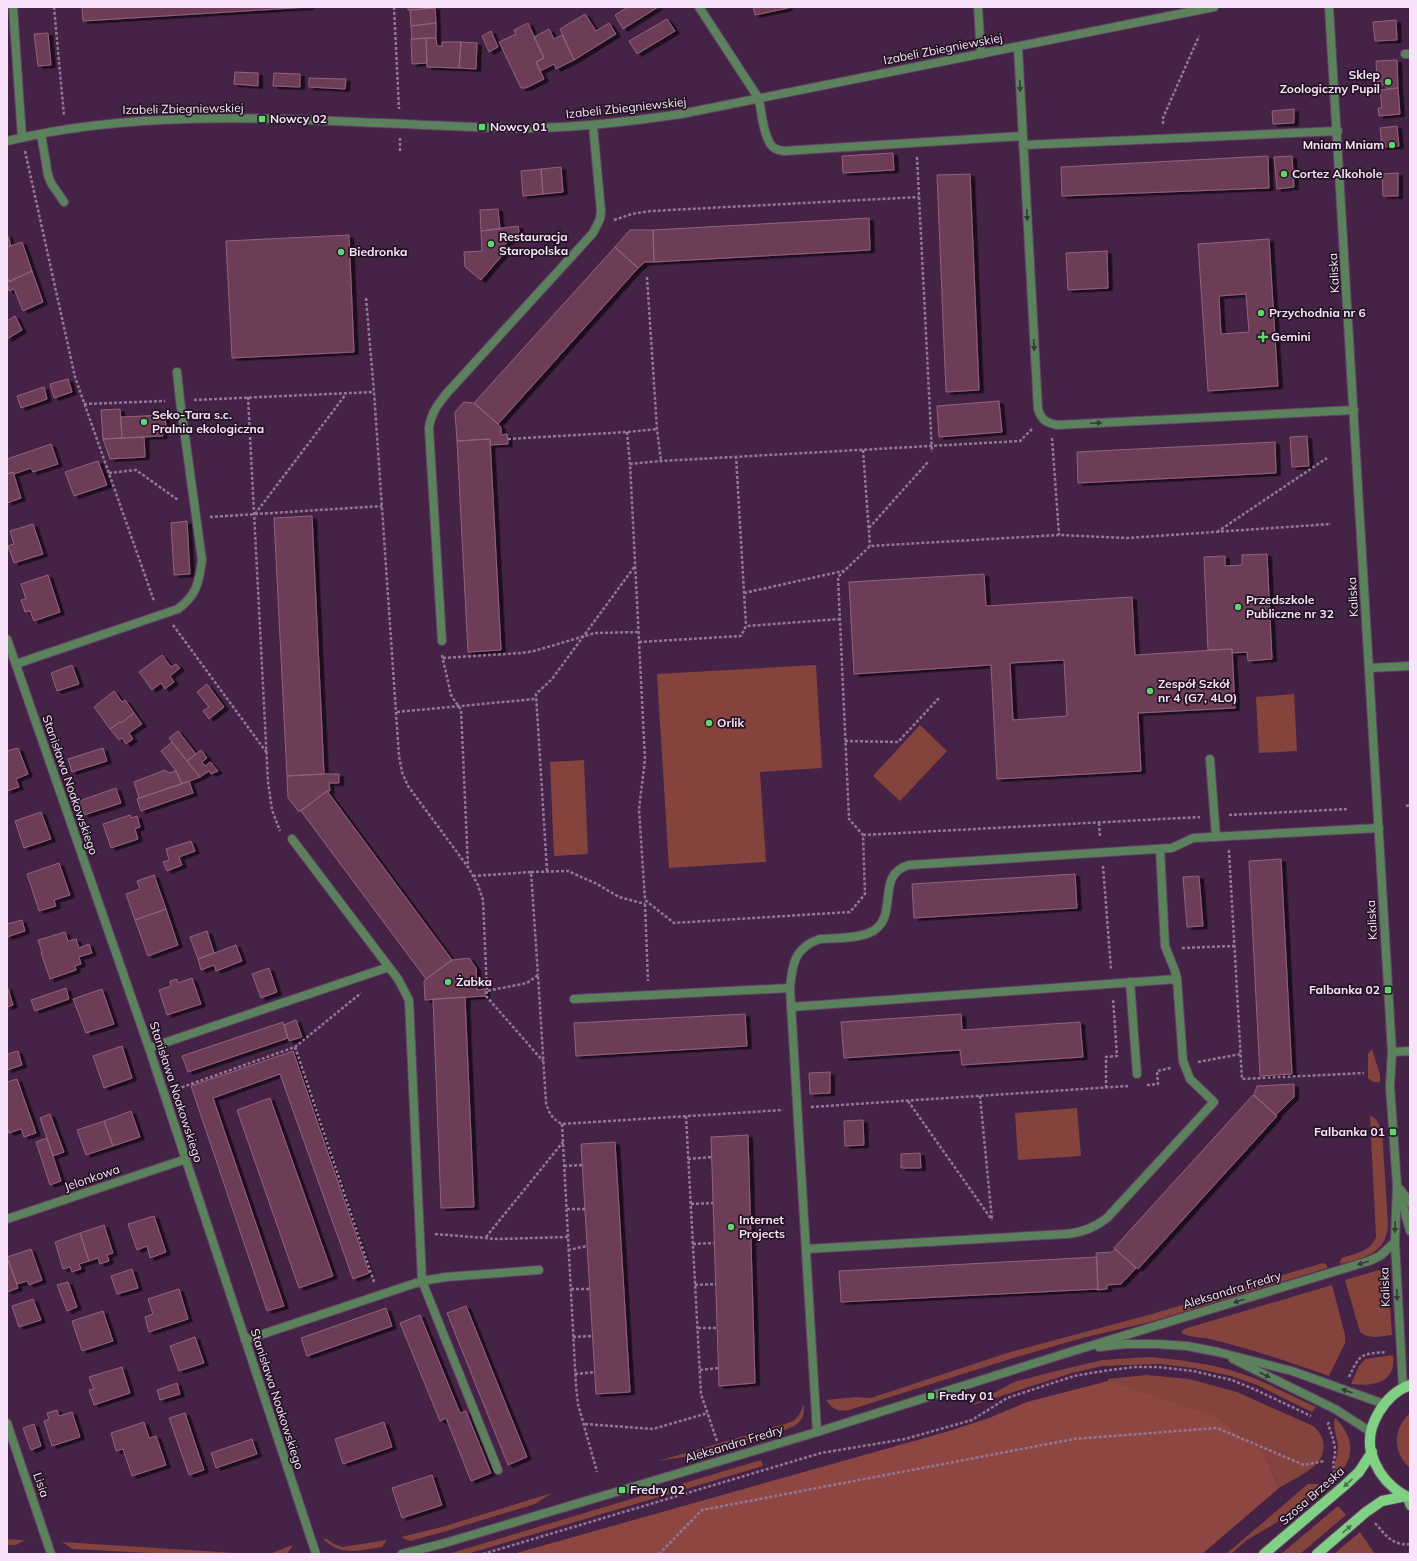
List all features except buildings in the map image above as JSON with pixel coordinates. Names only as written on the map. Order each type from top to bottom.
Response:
[{"type":"main road","points":[[1406,1387],[1384,1404],[1376,1418],[1372,1432],[1372,1452],[1379,1472],[1387,1482],[1408,1497],[1410,1506]]},
{"type":"main road","name":"Szosa Brzeska","points":[[1264,1554],[1359,1472],[1372,1452]]},
{"type":"main road","points":[[1317,1554],[1366,1512],[1382,1501],[1408,1497]]},
{"type":"street","points":[[13,7],[22,138]]},
{"type":"street","points":[[699,7],[759,99],[767,139],[776,150],[784,151],[1023,136]]},
{"type":"street","points":[[978,7],[981,54]]},
{"type":"street","name":"Izabeli Zbiegniewskiej","points":[[7,141],[65,130],[116,123],[173,120],[262,119],[535,128],[593,126],[681,114],[1214,7]]},
{"type":"street","name":"Kaliska","points":[[1329,7],[1338,131],[1392,1052],[1390,1086],[1396,1185],[1395,1242],[1406,1387]]},
{"type":"street","points":[[1018,47],[1038,410],[1042,418],[1051,424],[1064,425],[1354,410]]},
{"type":"street","points":[[442,641],[429,428],[430,419],[436,406],[447,393],[597,227],[601,211],[593,126]]},
{"type":"street","points":[[1023,145],[1338,131]]},
{"type":"street","points":[[41,134],[51,184],[64,202]]},
{"type":"street","points":[[16,664],[178,609],[188,601],[199,582],[202,560],[177,372]]},
{"type":"street","name":"Stanisława Noakowskiego","points":[[7,639],[149,1048],[316,1554]]},
{"type":"street","points":[[1369,668],[1410,666]]},
{"type":"street","points":[[1210,759],[1216,837]]},
{"type":"street","points":[[817,1432],[790,988],[794,961],[801,949],[820,939],[863,935],[881,924],[886,912],[891,878],[897,871],[905,866],[1172,848],[1193,838],[1379,828]]},
{"type":"street","points":[[292,839],[389,967],[405,990],[409,1000],[411,1009],[422,1281],[498,1470]]},
{"type":"street","points":[[806,1249],[1074,1233],[1090,1229],[1107,1218],[1214,1102],[1190,1079],[1184,1065],[1177,979],[1166,948],[1160,849]]},
{"type":"street","points":[[149,1048],[389,967]]},
{"type":"street","points":[[791,1007],[1177,979]]},
{"type":"street","points":[[1130,982],[1137,1074]]},
{"type":"street","points":[[574,999],[790,988]]},
{"type":"street","points":[[1392,1052],[1410,1051]]},
{"type":"street","name":"Jelonkowa","points":[[7,1219],[186,1159]]},
{"type":"street","points":[[1396,1185],[1410,1203]]},
{"type":"street","name":"Kaliska","points":[[1396,1185],[1410,1231]]},
{"type":"street","name":"Aleksandra Fredry","points":[[402,1554],[445,1543],[817,1432],[1070,1352],[1369,1261],[1380,1256],[1395,1242]]},
{"type":"street","points":[[245,1340],[422,1281],[446,1277],[539,1270]]},
{"type":"street","name":"Aleksandra Fredry","points":[[1070,1352],[1125,1344],[1187,1346],[1218,1352],[1292,1371],[1384,1404]]},
{"type":"street","name":"Aleksandra Fredry","points":[[1218,1352],[1335,1409],[1372,1432]]},
{"type":"street","name":"Lisia","points":[[7,1423],[51,1554]]},
{"type":"path","points":[[54,7],[65,130]]},
{"type":"path","points":[[394,7],[400,152]]},
{"type":"path","points":[[1164,139],[1163,118],[1199,36]]},
{"type":"path","points":[[22,138],[70,359],[84,404],[161,614],[267,754]]},
{"type":"path","points":[[916,142],[932,452]]},
{"type":"path","points":[[597,227],[632,214],[651,211],[920,197]]},
{"type":"path","points":[[647,277],[660,461]]},
{"type":"path","points":[[366,298],[374,392],[399,756],[402,772],[408,786],[468,867],[483,900],[486,996],[543,1061]]},
{"type":"path","points":[[84,404],[374,392]]},
{"type":"path","points":[[254,514],[347,393]]},
{"type":"path","points":[[248,398],[268,782],[272,810],[280,832],[286,843],[292,839]]},
{"type":"path","points":[[630,464],[736,456],[1020,440],[1042,418]]},
{"type":"path","points":[[1051,424],[1059,535]]},
{"type":"path","points":[[508,439],[657,429]]},
{"type":"path","points":[[627,432],[636,566],[645,759],[639,809],[645,900],[648,995]]},
{"type":"path","points":[[863,450],[870,546]]},
{"type":"path","points":[[639,642],[741,636],[746,626],[736,456]]},
{"type":"path","points":[[1216,532],[1327,458]]},
{"type":"path","points":[[869,528],[928,462]]},
{"type":"path","points":[[109,473],[136,470],[196,515],[254,514],[382,506]]},
{"type":"path","points":[[645,900],[674,922],[850,912],[866,894],[863,835],[849,819],[838,577],[870,546],[1059,535],[1127,538],[1331,524]]},
{"type":"path","points":[[547,871],[535,699],[538,690],[552,679],[636,566]]},
{"type":"path","points":[[744,593],[844,571]]},
{"type":"path","points":[[746,626],[840,619]]},
{"type":"path","points":[[442,658],[521,653],[534,651],[595,633],[639,632]]},
{"type":"path","points":[[442,641],[442,658],[451,695],[461,710],[468,867]]},
{"type":"path","points":[[845,741],[898,742],[939,698]]},
{"type":"path","points":[[397,712],[458,705],[535,699]]},
{"type":"path","points":[[863,835],[1348,809]]},
{"type":"path","points":[[1099,822],[1117,1056],[1106,1057],[1106,1088]]},
{"type":"path","points":[[1236,850],[1229,851],[1242,1079],[1364,1073]]},
{"type":"path","points":[[473,876],[568,871],[597,884],[619,897],[645,904]]},
{"type":"path","points":[[531,872],[546,1103],[549,1114],[562,1124],[1136,1086]]},
{"type":"path","points":[[1166,948],[1234,946]]},
{"type":"path","points":[[486,991],[528,983],[538,975]]},
{"type":"path","points":[[173,1090],[296,1047],[362,992]]},
{"type":"path","points":[[296,1047],[378,1295]]},
{"type":"path","points":[[1143,1085],[1158,1084],[1157,1071],[1241,1054]]},
{"type":"path","points":[[980,1096],[994,1238]]},
{"type":"path","points":[[907,1101],[992,1220]]},
{"type":"path","points":[[686,1116],[701,1394],[717,1441]]},
{"type":"path","points":[[562,1124],[575,1374],[578,1404],[585,1424],[597,1472]]},
{"type":"path","points":[[486,1238],[563,1142]]},
{"type":"path","points":[[688,1159],[711,1157]]},
{"type":"path","points":[[564,1166],[582,1165]]},
{"type":"path","points":[[691,1204],[713,1203]]},
{"type":"path","points":[[567,1210],[585,1208]]},
{"type":"path","points":[[420,1232],[497,1239],[568,1237]]},
{"type":"path","points":[[693,1244],[714,1243]]},
{"type":"path","points":[[568,1250],[587,1246]]},
{"type":"path","points":[[696,1285],[716,1284]]},
{"type":"path","points":[[571,1289],[590,1289]]},
{"type":"path","points":[[698,1328],[717,1328]]},
{"type":"path","points":[[573,1337],[592,1336]]},
{"type":"path","points":[[483,1554],[821,1453],[905,1439],[972,1420],[1007,1398],[1074,1376],[1103,1371],[1134,1367],[1158,1367],[1201,1373],[1238,1382],[1316,1418]]},
{"type":"path","points":[[700,1370],[718,1368]]},
{"type":"path","points":[[575,1374],[595,1372]]},
{"type":"path","points":[[585,1424],[653,1429],[708,1413]]},
{"type":"path","points":[[1322,1421],[1328,1424]]},
{"type":"path","points":[[659,1554],[702,1510],[1074,1439],[1217,1428],[1304,1465],[1324,1461]]},
{"type":"shaded area","name":"Orlik","points":[[816,665],[822,768],[760,772],[766,862],[669,868],[657,674]]},
{"type":"shaded area","points":[[1294,694],[1297,751],[1259,753],[1256,697]]},
{"type":"shaded area","points":[[920,725],[947,751],[900,801],[873,776]]},
{"type":"shaded area","points":[[584,760],[588,854],[554,856],[550,762]]},
{"type":"shaded area","points":[[1372,1049],[1380,1075],[1380,1082],[1373,1082],[1368,1078],[1368,1054]]},
{"type":"shaded area","points":[[1077,1108],[1081,1156],[1018,1160],[1015,1113]]},
{"type":"shaded area","points":[[1370,1116],[1376,1119],[1382,1130],[1388,1225],[1386,1235],[1378,1249],[1372,1253],[1365,1257],[1340,1264],[1342,1258],[1357,1253],[1370,1246],[1376,1237]]},
{"type":"shaded area","points":[[1323,1263],[1327,1265],[1327,1268],[1150,1322],[1082,1338],[1010,1359],[849,1410],[842,1411],[836,1409],[826,1400],[856,1397],[871,1398],[1007,1353],[1152,1314]]},
{"type":"shaded area","points":[[1379,1270],[1384,1271],[1388,1275],[1392,1335],[1371,1337],[1360,1332],[1345,1280]]},
{"type":"shaded area","points":[[1332,1285],[1345,1335],[1345,1343],[1329,1376],[1255,1351],[1210,1339],[1187,1335],[1181,1332],[1184,1329]]},
{"type":"shaded area","points":[[1393,1355],[1391,1372],[1382,1381],[1367,1385],[1351,1384],[1359,1366],[1365,1359]]},
{"type":"shaded area","points":[[1150,1357],[1197,1363],[1243,1374],[1262,1381],[1316,1407],[1312,1412],[1257,1385],[1231,1376],[1194,1368],[1159,1364],[1102,1366],[1072,1373],[970,1406],[1014,1382],[1103,1360]]},
{"type":"shaded area","points":[[1146,1375],[1189,1379],[1237,1392],[1313,1426],[1318,1430],[1323,1441],[1324,1446],[1321,1457],[1310,1469],[1279,1488],[1265,1455],[1108,1381],[1108,1379]]},
{"type":"shaded area","points":[[1108,1381],[1215,1416],[1265,1455],[1279,1488],[1202,1554],[513,1554],[946,1432],[989,1418],[1027,1402]]},
{"type":"shaded area","points":[[803,1405],[804,1413],[802,1419],[798,1423],[788,1429],[768,1435],[767,1432],[769,1428],[795,1420],[801,1412]]},
{"type":"shaded area","points":[[1410,1413],[1410,1468],[1400,1455],[1397,1440],[1400,1426]]},
{"type":"shaded area","points":[[1335,1418],[1346,1431],[1350,1446],[1348,1460],[1339,1474],[1334,1467],[1338,1453],[1334,1426]]},
{"type":"shaded area","points":[[751,1434],[755,1438],[702,1454],[658,1461]]},
{"type":"shaded area","points":[[761,1460],[763,1466],[467,1554],[448,1554]]},
{"type":"shaded area","points":[[1308,1484],[1318,1484],[1323,1490],[1291,1514],[1247,1540],[1231,1554],[1226,1554]]},
{"type":"shaded area","points":[[552,1493],[535,1504],[443,1532],[410,1541],[401,1537],[442,1527]]},
{"type":"shaded area","points":[[1338,1506],[1346,1515],[1300,1554],[1281,1554]]},
{"type":"shaded area","points":[[1360,1532],[1375,1554],[1334,1554]]},
{"type":"shaded area","points":[[7,1539],[25,1540],[16,1545],[7,1545]]},
{"type":"shaded area","points":[[323,1539],[327,1539],[342,1547],[387,1540],[382,1547],[351,1551],[330,1545]]},
{"type":"shaded area","points":[[62,1542],[236,1553],[272,1553],[293,1545],[286,1554],[168,1554],[73,1549]]},
{"type":"place","name":"Sklep Zoologiczny Pupil","points":[[1388,82]]},
{"type":"place","name":"Nowcy 02","points":[[262,119]]},
{"type":"place","name":"Nowcy 01","points":[[482,127]]},
{"type":"place","name":"Mniam Mniam","points":[[1392,145]]},
{"type":"place","name":"Cortez Alkohole","points":[[1284,174]]},
{"type":"place","name":"Restauracja Staropolska","points":[[491,244]]},
{"type":"place","name":"Biedronka","points":[[341,252]]},
{"type":"place","name":"Przychodnia nr 6","points":[[1261,313]]},
{"type":"place","name":"Gemini","points":[[1263,337]]},
{"type":"place","name":"Seko-Tara s.c. Pralnia ekologiczna","points":[[144,422]]},
{"type":"place","name":"Przedszkole Publiczne nr 32","points":[[1238,607]]},
{"type":"place","name":"Zespół Szkół nr 4 (G7, 4LO)","points":[[1150,691]]},
{"type":"place","name":"Orlik","points":[[709,723]]},
{"type":"place","name":"Żabka","points":[[448,982]]},
{"type":"place","name":"Falbanka 02","points":[[1388,990]]},
{"type":"place","name":"Falbanka 01","points":[[1393,1132]]},
{"type":"place","name":"Internet Projects","points":[[731,1227]]},
{"type":"place","name":"Fredry 01","points":[[931,1396]]},
{"type":"place","name":"Fredry 02","points":[[622,1490]]}]
